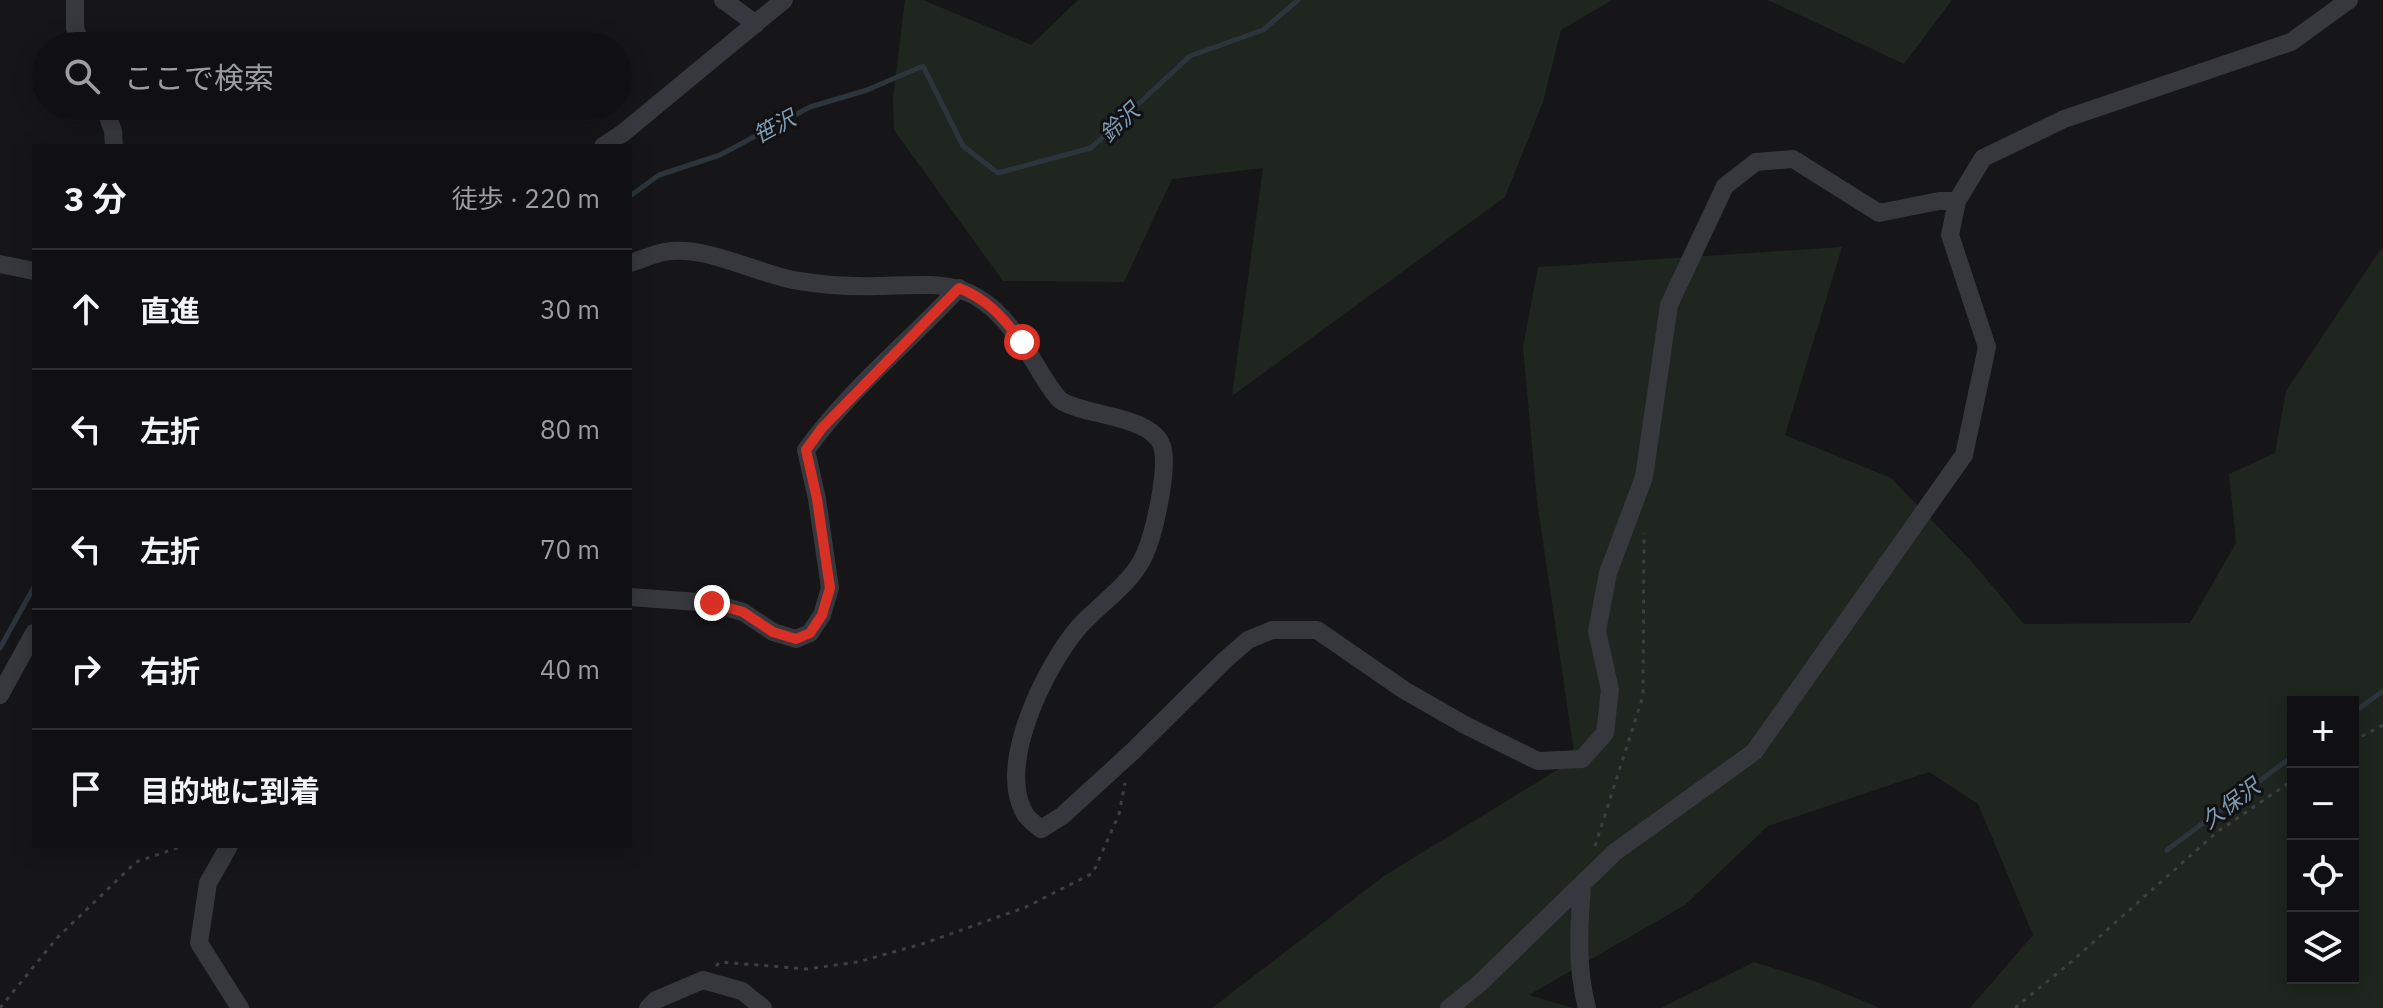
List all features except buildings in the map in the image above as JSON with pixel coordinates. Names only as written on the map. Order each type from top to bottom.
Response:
[{"type":"street","points":[[75,0],[77,32]]},
{"type":"street","points":[[723,0],[756,24]]},
{"type":"street","points":[[606,144],[784,0]]},
{"type":"street","points":[[1449,1008],[1479,984],[1615,852],[1754,752],[1964,455],[1987,347],[1950,235],[1957,201],[1983,158],[2064,119],[2291,42],[2349,0]]},
{"type":"street","points":[[109,120],[114,144]]},
{"type":"street","points":[[632,262],[666,251],[695,253],[798,281],[873,286],[924,284],[959,288],[979,296],[1005,321],[1059,400],[1149,432],[1161,443],[1164,458],[1154,531],[1142,560],[1076,630],[1053,663],[1033,701],[1020,751],[1019,799],[1024,814],[1041,829],[1062,816],[1248,640],[1272,630],[1317,630],[1404,690],[1538,761],[1582,759],[1605,733],[1610,690],[1597,631],[1608,573],[1644,477],[1669,305],[1725,186],[1756,162],[1793,159],[1879,213],[1939,201],[1957,201]]},
{"type":"street","points":[[0,264],[32,271]]},
{"type":"street","points":[[632,597],[712,603],[743,612],[773,632],[796,639],[810,633],[822,615],[830,588],[817,499],[806,450],[853,395],[959,288]]},
{"type":"street","points":[[0,695],[32,637]]},
{"type":"street","points":[[228,848],[208,883],[199,943],[240,1008]]},
{"type":"street","points":[[1582,884],[1578,937],[1580,984],[1587,1008]]},
{"type":"street","points":[[648,1008],[656,1000],[703,980],[742,991],[763,1008]]},
{"type":"path","points":[[1592,855],[1643,696],[1644,524]]},
{"type":"path","points":[[2359,738],[2383,725]]},
{"type":"path","points":[[703,980],[720,962],[807,969],[858,962],[925,943],[1026,907],[1068,888],[1093,873],[1119,814],[1126,783]]},
{"type":"path","points":[[2015,1008],[2217,832],[2287,784]]},
{"type":"path","points":[[0,1008],[57,938],[136,862],[177,848]]},
{"type":"shaded area","points":[[905,0],[923,0],[1031,45],[1078,0],[1612,0],[1561,30],[1543,102],[1505,197],[1232,396],[1263,168],[1172,179],[1124,282],[1003,281],[894,130],[893,98]]},
{"type":"shaded area","points":[[1768,0],[1952,0],[1904,64]]},
{"type":"shaded area","points":[[1842,247],[1785,435],[1891,478],[1973,563],[2024,624],[2190,623],[2236,543],[2229,474],[2275,453],[2286,391],[2383,249],[2383,1008],[1970,1008],[2033,935],[1978,804],[1929,772],[1768,826],[1685,905],[1529,995],[1573,1008],[1212,1008],[1384,876],[1575,759],[1537,501],[1523,347],[1538,267]]},
{"type":"shaded area","points":[[1754,962],[1817,982],[1880,1008],[1661,1008]]},
{"type":"waterway","name":"鈴沢","points":[[632,195],[659,175],[720,155],[810,107],[867,90],[923,66],[963,146],[998,173],[1091,148],[1190,56],[1263,30],[1298,0]]},
{"type":"waterway","name":"笹沢","points":[[0,648],[32,591]]},
{"type":"waterway","name":"久保沢","points":[[2359,709],[2383,691]]},
{"type":"waterway","name":"久保沢","points":[[2167,850],[2287,760]]},
{"type":"route","points":[[712,603],[743,612],[773,632],[796,639],[810,633],[822,615],[830,588],[817,499],[806,450],[822,428],[959,288],[979,296],[1022,342]]}]
